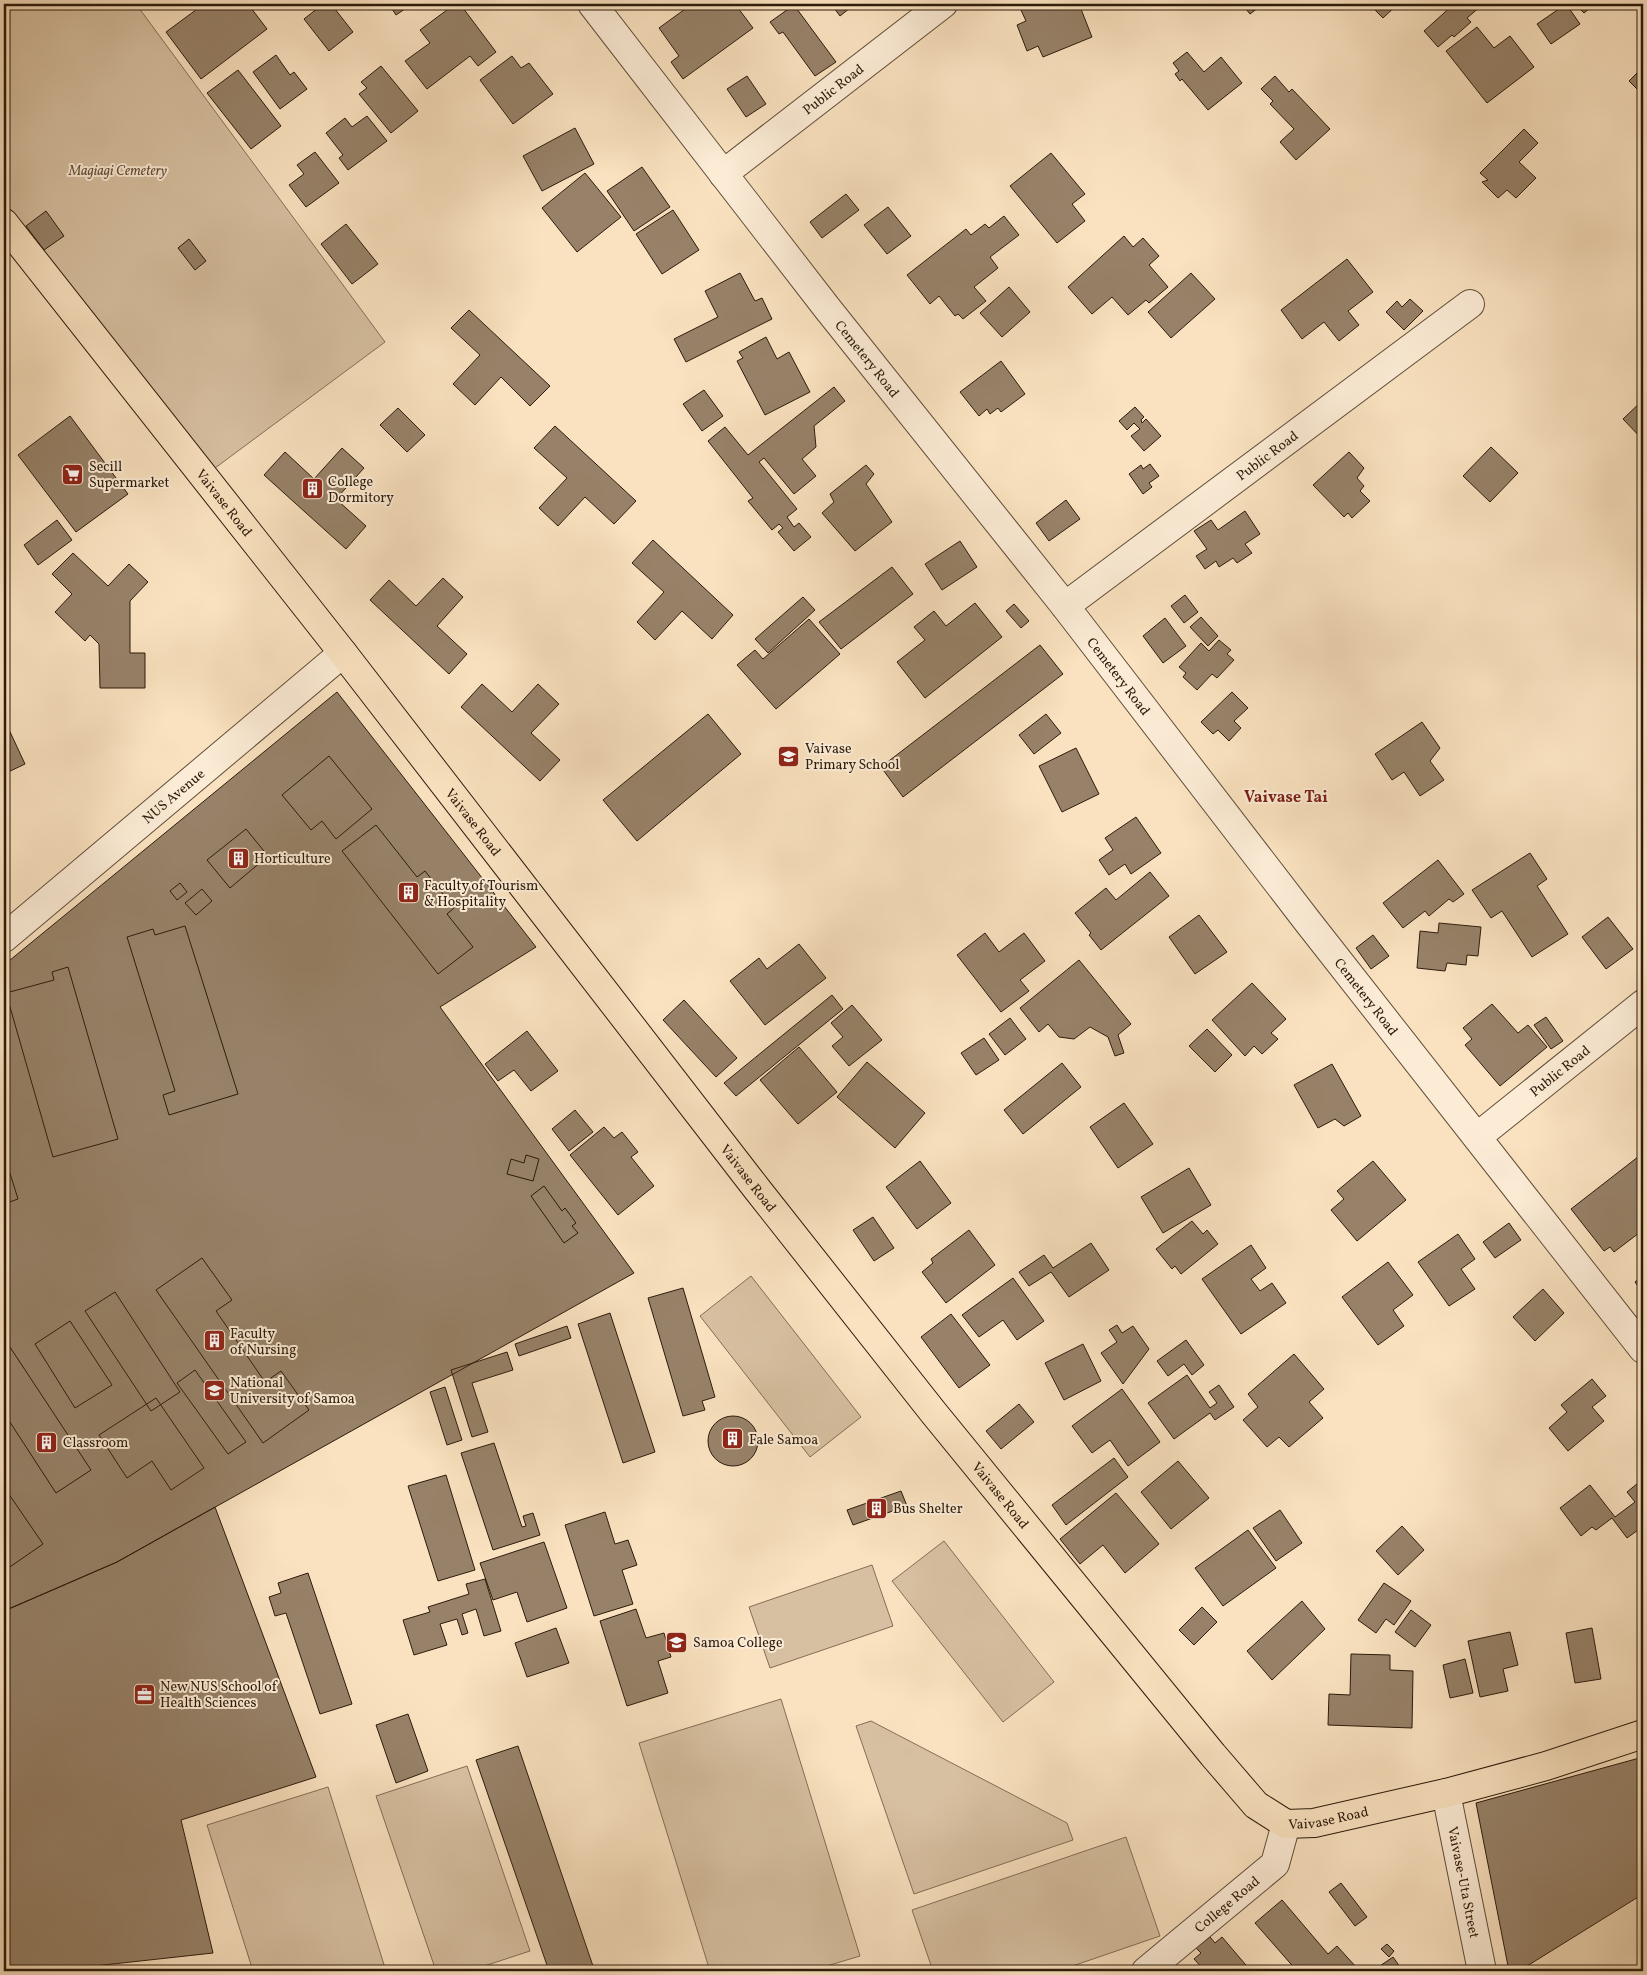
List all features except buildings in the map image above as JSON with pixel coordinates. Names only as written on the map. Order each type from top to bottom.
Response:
[{"type":"main road","name":"Vaivase Road","points":[[4,223],[343,653],[763,1196],[982,1474],[1256,1805],[1286,1824],[1314,1823],[1446,1793],[1546,1766],[1643,1734]]},
{"type":"street","name":"Cemetery Road","points":[[592,4],[827,308],[1065,606],[1219,807],[1643,1349]]},
{"type":"street","name":"Public Road","points":[[723,174],[943,4]]},
{"type":"street","name":"Public Road","points":[[1065,606],[1470,304]]},
{"type":"street","name":"NUS Avenue","points":[[4,938],[343,653]]},
{"type":"street","name":"Public Road","points":[[1477,1137],[1643,1004]]},
{"type":"street","name":"Vaivase-Uta Street","points":[[1446,1793],[1482,1971]]},
{"type":"street","name":"College Road","points":[[1146,1971],[1275,1864],[1286,1824]]},
{"type":"green space","name":"Magiagi Cemetery","points":[[4,4],[136,4],[385,342],[211,471],[4,207]]},
{"type":"green space","points":[[751,1276],[861,1417],[810,1457],[700,1316]]},
{"type":"green space","points":[[944,1541],[1054,1682],[1003,1722],[892,1581]]},
{"type":"green space","points":[[872,1565],[893,1626],[770,1668],[749,1607]]},
{"type":"green space","points":[[781,1699],[860,1956],[810,1971],[710,1971],[639,1743]]},
{"type":"green space","points":[[871,1721],[1067,1823],[1073,1840],[914,1894],[856,1726]]},
{"type":"green space","points":[[467,1766],[530,1951],[469,1971],[436,1971],[376,1796]]},
{"type":"green space","points":[[328,1787],[386,1971],[253,1971],[207,1825]]},
{"type":"green space","points":[[1126,1837],[1160,1936],[1058,1971],[933,1971],[912,1910]]},
{"type":"place","name":"Secill Supermarket","points":[[73,474]]},
{"type":"place","name":"College Dormitory","points":[[312,489]]},
{"type":"place","name":"Vaivase Primary School","points":[[789,756]]},
{"type":"place","name":"Horticulture","points":[[238,858]]},
{"type":"place","name":"Faculty of Tourism & Hospitality","points":[[408,893]]},
{"type":"place","name":"Faculty of Nursing","points":[[214,1341]]},
{"type":"place","name":"National University of Samoa","points":[[214,1390]]},
{"type":"place","name":"Fale Samoa","points":[[733,1439]]},
{"type":"place","name":"Classroom","points":[[47,1442]]},
{"type":"place","name":"Bus Shelter","points":[[877,1508]]},
{"type":"place","name":"Samoa College","points":[[677,1642]]},
{"type":"place","name":"New NUS School of Health Sciences","points":[[144,1694]]},
{"type":"district","name":"Vaivase Tai","points":[[1286,796]]}]
